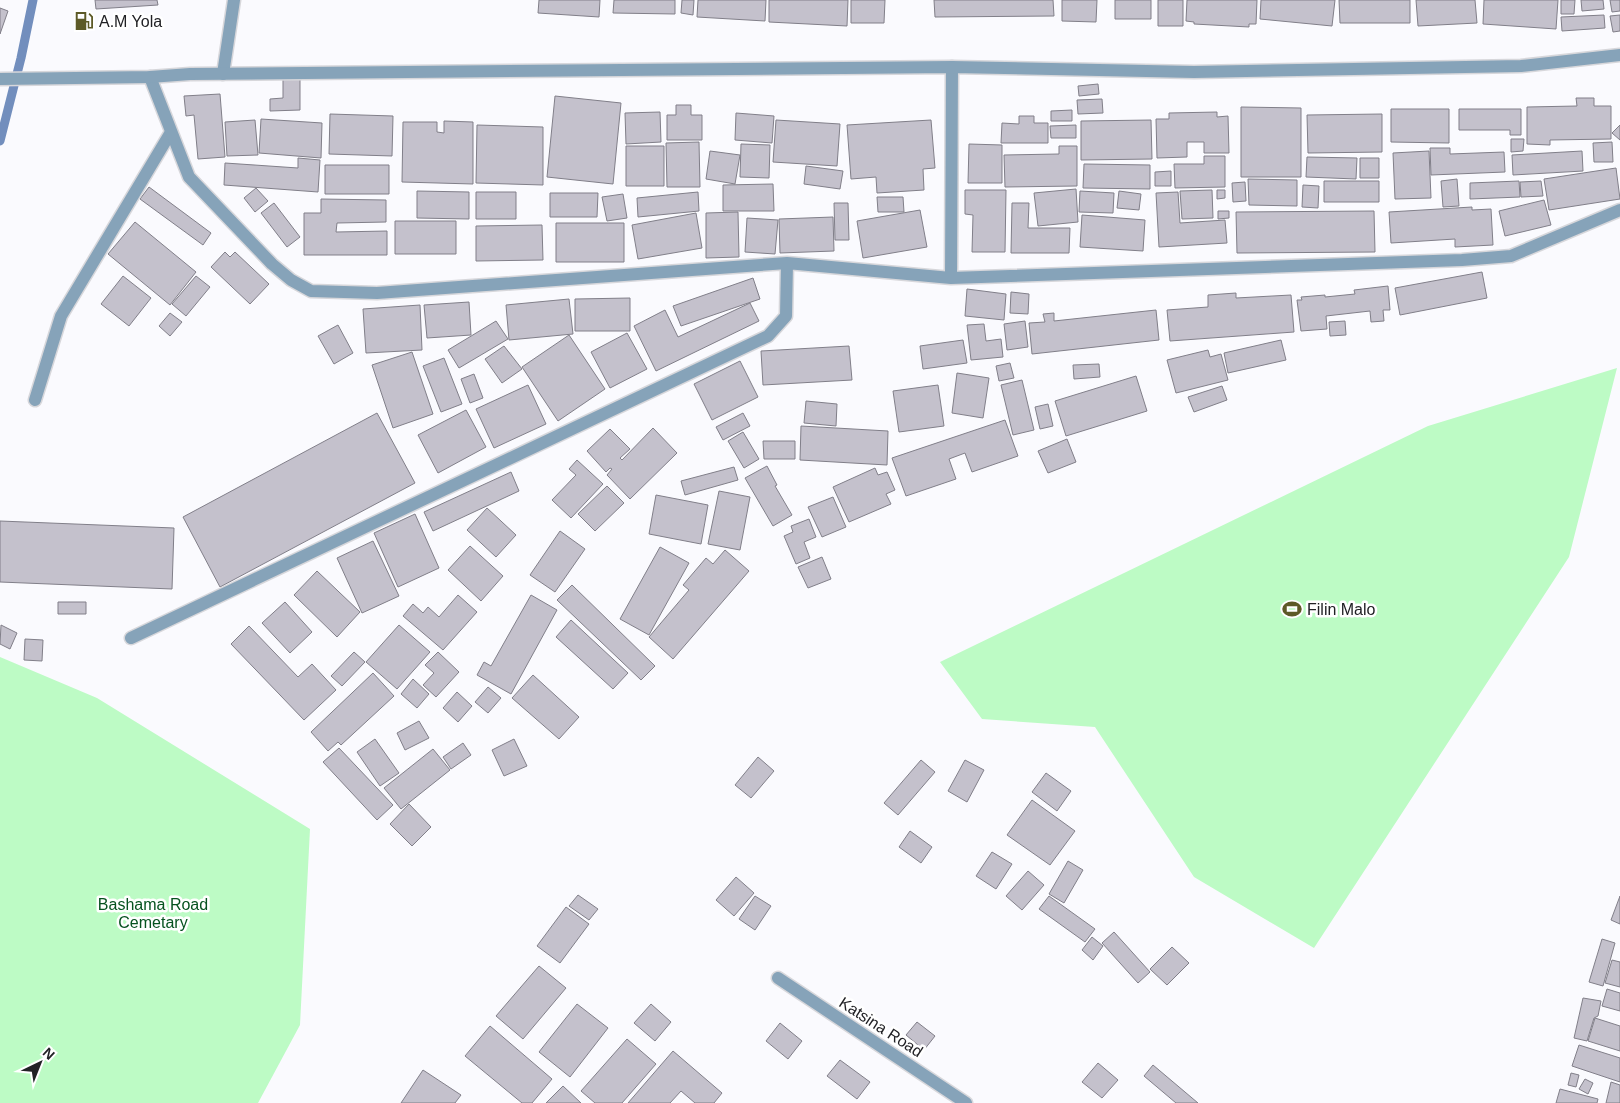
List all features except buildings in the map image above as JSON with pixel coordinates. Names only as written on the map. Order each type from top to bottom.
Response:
[{"type":"street","points":[[223,74],[234,0]]},
{"type":"street","points":[[0,79],[150,77],[190,74],[952,67],[1194,72],[1521,66],[1620,55]]},
{"type":"street","points":[[951,278],[952,67]]},
{"type":"street","points":[[150,77],[189,177],[272,264],[291,280],[311,290],[377,293],[787,263],[951,278],[1462,260],[1511,256],[1620,210]]},
{"type":"street","points":[[35,400],[61,316],[171,132]]},
{"type":"street","points":[[131,638],[768,336],[786,316],[787,263]]},
{"type":"street","name":"Katsina Road","points":[[778,978],[966,1103]]},
{"type":"green space","name":"Filin Malo","points":[[1617,368],[1569,557],[1314,948],[1194,877],[1095,727],[982,719],[940,662],[1428,426]]},
{"type":"green space","name":"Bashama Road Cemetary","points":[[0,657],[97,698],[310,829],[300,1025],[258,1103],[0,1103]]},
{"type":"waterway","points":[[0,141],[21,58],[33,0]]},
{"type":"place","name":"A.M Yola","points":[[84,21]]},
{"type":"place","name":"Filin Malo","points":[[1292,609]]}]
